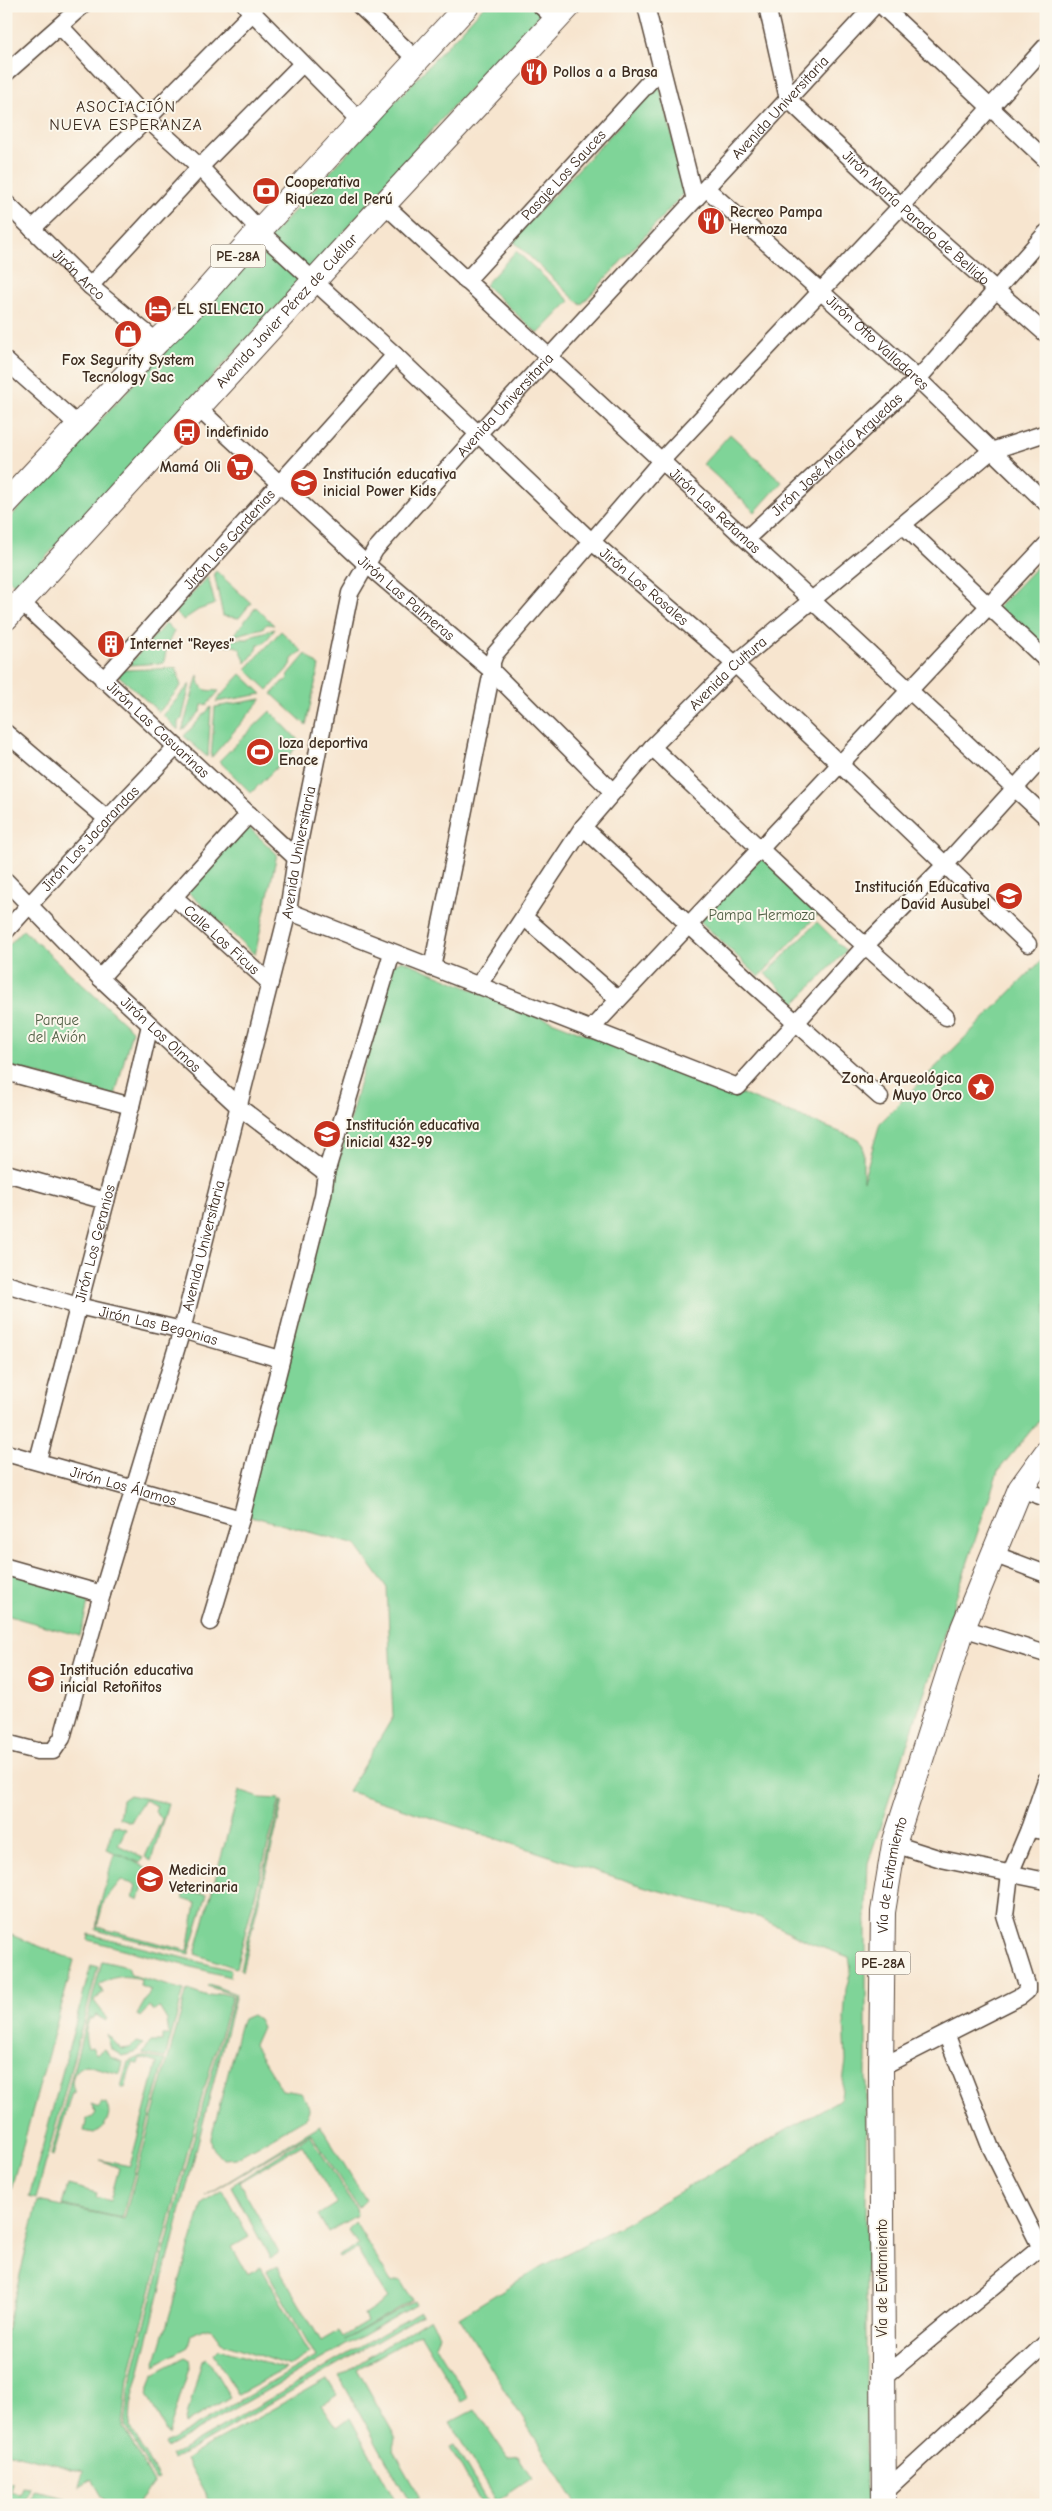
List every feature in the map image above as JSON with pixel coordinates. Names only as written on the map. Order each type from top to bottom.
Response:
[{"type":"highway","name":"PE-28A","points":[[8,498],[157,342],[185,316],[259,231],[467,6]]},
{"type":"highway","name":"Avenida Javier Pérez de Cuéllar","points":[[14,611],[384,205],[555,11]]},
{"type":"highway","name":"Vía de Evitamiento","points":[[884,2498],[881,2067],[883,1912],[894,1844],[963,1628],[1020,1489],[1046,1454]]},
{"type":"street","points":[[8,68],[82,6]]},
{"type":"street","points":[[360,6],[417,60]]},
{"type":"street","points":[[646,6],[695,200]]},
{"type":"street","points":[[767,6],[788,99]]},
{"type":"street","name":"Avenida Universitaria","points":[[6,1743],[37,1751],[53,1751],[62,1738],[102,1594],[182,1330],[239,1107],[288,911],[296,858],[350,593],[365,563],[478,434],[874,6]]},
{"type":"street","points":[[882,6],[1046,160]]},
{"type":"street","points":[[32,229],[147,119],[250,9],[361,122]]},
{"type":"street","name":"Jirón Los Rosales","points":[[60,26],[147,119],[200,167],[259,231],[395,355],[590,540],[735,664],[1028,944]]},
{"type":"street","points":[[432,968],[495,654],[590,540],[660,461],[820,289],[901,206],[1046,46]]},
{"type":"street","points":[[90,286],[200,167],[302,64]]},
{"type":"street","name":"Pasaje Los Sauces","points":[[466,281],[661,69]]},
{"type":"street","name":"Jirón María Parado de Bellido","points":[[788,99],[901,206],[1046,334]]},
{"type":"street","name":"Jirón Otto Valladares","points":[[706,188],[918,379],[1046,503]]},
{"type":"street","name":"Jirón Arco","points":[[6,203],[90,286],[157,342]]},
{"type":"street","name":"Jirón Las Retamas","points":[[384,205],[1046,817]]},
{"type":"street","name":"Jirón José María Arguedas","points":[[746,539],[918,379],[1046,233]]},
{"type":"street","name":"Jirón Las Gardenias","points":[[104,680],[395,355]]},
{"type":"street","points":[[6,361],[78,425]]},
{"type":"street","name":"Jirón Las Palmeras","points":[[198,408],[365,563],[492,671],[613,792]]},
{"type":"street","name":"Avenida Cultura","points":[[478,986],[583,826],[652,747],[735,664],[991,451],[1046,433]]},
{"type":"street","points":[[903,525],[1046,660]]},
{"type":"street","points":[[590,1030],[759,848],[840,766],[1046,544]]},
{"type":"street","name":"Jirón Las Casuarinas","points":[[14,611],[104,680],[296,858]]},
{"type":"street","points":[[6,733],[107,819]]},
{"type":"street","name":"Jirón Los Jacarandas","points":[[6,932],[32,906],[107,819],[176,747]]},
{"type":"street","points":[[652,747],[759,848],[946,1017]]},
{"type":"street","points":[[288,911],[738,1087],[866,945],[946,864],[1046,754]]},
{"type":"street","points":[[100,978],[248,814]]},
{"type":"street","points":[[583,826],[755,986],[880,1097]]},
{"type":"street","name":"Jirón Los Olmos","points":[[6,881],[100,978],[239,1107],[326,1173]]},
{"type":"street","name":"Calle Los Ficus","points":[[174,897],[270,983]]},
{"type":"street","points":[[524,916],[618,999]]},
{"type":"street","points":[[210,1622],[241,1518],[323,1195],[326,1173],[392,953]]},
{"type":"street","name":"Jirón Los Geranios","points":[[38,1460],[132,1106],[150,1025]]},
{"type":"street","points":[[6,1072],[132,1106]]},
{"type":"street","points":[[6,1173],[106,1201]]},
{"type":"street","name":"Jirón Las Begonias","points":[[6,1284],[78,1306],[182,1330],[280,1359]]},
{"type":"street","name":"Jirón Los Álamos","points":[[6,1453],[38,1460],[241,1518]]},
{"type":"street","points":[[1020,1489],[1046,1498]]},
{"type":"street","points":[[993,1554],[1046,1574]]},
{"type":"street","points":[[6,1567],[102,1594]]},
{"type":"street","points":[[963,1628],[1046,1654]]},
{"type":"street","points":[[881,2067],[947,2036],[1027,1991],[1027,1985],[1005,1915],[1010,1874],[1029,1829],[1046,1780]]},
{"type":"street","points":[[1029,1829],[1046,1831]]},
{"type":"street","points":[[894,1844],[942,1859],[1046,1881]]},
{"type":"street","points":[[883,2378],[1043,2245],[990,2146],[947,2036]]},
{"type":"street","points":[[884,2498],[1046,2343]]},
{"type":"green space","points":[[484,6],[549,6],[455,104],[307,274],[20,585],[6,578],[6,522]]},
{"type":"green space","points":[[659,83],[686,191],[581,305],[512,240]]},
{"type":"green space","points":[[516,251],[570,301],[538,334],[485,285]]},
{"type":"green space","points":[[730,434],[782,482],[755,512],[703,464]]},
{"type":"green space","points":[[1046,557],[1046,654],[996,609]]},
{"type":"green space","points":[[216,571],[251,603],[239,618],[223,616],[214,573]]},
{"type":"green space","points":[[208,577],[215,604],[198,610],[183,620],[175,612]]},
{"type":"green space","points":[[256,607],[274,625],[267,624],[263,628],[233,636]]},
{"type":"green space","points":[[166,623],[174,631],[167,646],[164,663],[129,665]]},
{"type":"green space","points":[[275,629],[264,643],[258,645],[257,650],[246,663],[239,648],[224,645],[232,640],[248,639],[253,635]]},
{"type":"green space","points":[[281,631],[302,651],[292,659],[291,665],[268,690],[246,669]]},
{"type":"green space","points":[[306,654],[319,666],[306,725],[272,694],[282,682],[287,680],[289,674]]},
{"type":"green space","points":[[176,668],[181,686],[159,712],[118,675],[123,670]]},
{"type":"green space","points":[[241,674],[262,694],[216,702],[216,701]]},
{"type":"green space","points":[[198,675],[200,685],[204,689],[219,691],[208,704],[202,705],[201,711],[182,731]]},
{"type":"green space","points":[[190,684],[182,719],[178,722],[178,730],[163,715]]},
{"type":"green space","points":[[261,700],[211,758],[215,707]]},
{"type":"green space","points":[[211,707],[208,756],[206,756],[184,736]]},
{"type":"green space","name":"loza deportiva Enace","points":[[270,711],[301,743],[251,793],[219,761]]},
{"type":"green space","points":[[245,824],[277,854],[255,955],[185,889]]},
{"type":"green space","name":"Pampa Hermoza","points":[[762,857],[820,912],[759,977],[700,921]]},
{"type":"green space","points":[[817,922],[846,951],[795,1003],[766,974]]},
{"type":"green space","name":"Parque del Avión","points":[[23,930],[132,1030],[115,1096],[6,1065],[6,948]]},
{"type":"green space","points":[[1046,956],[1046,1417],[1037,1423],[998,1471],[868,1863],[866,1905],[866,2505],[577,2505],[459,2317],[542,2266],[624,2224],[837,2101],[841,2097],[846,2061],[844,2018],[846,1989],[851,1970],[849,1957],[811,1943],[761,1918],[649,1888],[348,1791],[393,1717],[387,1588],[356,1545],[244,1514],[391,966],[402,960],[497,1000],[858,1139],[863,1146],[863,1181],[880,1123]]},
{"type":"green space","points":[[6,1572],[90,1595],[80,1636],[6,1615]]},
{"type":"green space","points":[[239,1791],[260,1798],[280,1799],[236,1968],[195,1954]]},
{"type":"green space","points":[[129,1795],[168,1803],[151,1861],[145,1857],[162,1819],[155,1812],[157,1806],[144,1800],[131,1822],[119,1818],[122,1800]]},
{"type":"green space","points":[[281,1801],[283,1801],[242,1971],[240,1969]]},
{"type":"green space","points":[[114,1825],[126,1829],[118,1845],[143,1857],[140,1863],[106,1849]]},
{"type":"green space","points":[[114,1854],[123,1855],[147,1869],[139,1900],[133,1897],[136,1885],[121,1880],[104,1901],[97,1927],[188,1951],[196,1903],[183,1899],[184,1892],[207,1894],[189,1954],[96,1930],[99,1909]]},
{"type":"green space","points":[[6,1933],[74,1960],[6,2207]]},
{"type":"green space","points":[[89,1934],[231,1970],[230,1977],[88,1940]]},
{"type":"green space","points":[[102,1961],[128,1967],[131,1975],[184,1990],[165,2058],[143,2054],[150,2042],[162,2042],[162,2035],[169,2035],[167,2020],[159,2007],[154,2011],[149,2007],[140,2017],[137,2015],[151,1990],[140,1986],[141,1980],[130,1977],[114,1978],[99,1985],[103,1993],[94,2001],[108,2019],[106,2021],[96,2015],[93,2019],[90,2018],[87,2026],[86,2040],[88,2048],[92,2047],[96,2054],[104,2049],[110,2057],[123,2062],[120,2074],[86,2065],[75,2073],[72,2084],[75,2093],[72,2092],[53,2156],[51,2155]]},
{"type":"green space","points":[[91,1965],[98,1967],[36,2199],[29,2197]]},
{"type":"green space","points":[[209,1984],[236,1994],[131,2405],[130,2428],[159,2479],[156,2481],[125,2426],[131,2378],[204,2100],[234,1995],[207,1986]]},
{"type":"green space","points":[[187,1990],[208,1997],[220,1993],[232,1996],[201,2100],[128,2378],[123,2427],[154,2483],[137,2505],[107,2505],[92,2479],[79,2487],[83,2471],[6,2452],[6,2332],[38,2201],[124,2219]]},
{"type":"green space","points":[[252,2015],[258,2019],[262,2027],[254,2045],[282,2090],[301,2093],[307,2103],[309,2112],[304,2119],[236,2158],[223,2159],[212,2147],[211,2138],[240,2026],[243,2019]]},
{"type":"green space","points":[[107,2034],[121,2049],[130,2048],[136,2042],[143,2044],[135,2053],[122,2056],[111,2049]]},
{"type":"green space","points":[[141,2056],[165,2060],[122,2218],[62,2205],[68,2185],[97,2193],[96,2197],[110,2201],[119,2168],[100,2160],[130,2166],[157,2063],[140,2058],[138,2064],[132,2063],[125,2088],[121,2087],[128,2062]]},
{"type":"green space","points":[[101,2102],[106,2103],[108,2108],[107,2121],[94,2133],[84,2131],[87,2118],[92,2118],[96,2113],[91,2104],[99,2107]]},
{"type":"green space","points":[[320,2125],[366,2200],[358,2208],[311,2133],[205,2196]]},
{"type":"green space","points":[[310,2135],[356,2209],[357,2215],[328,2232],[318,2215],[337,2203],[302,2145],[239,2182],[279,2253],[270,2258],[231,2186]]},
{"type":"green space","points":[[223,2190],[249,2237],[232,2247],[247,2274],[261,2267],[310,2353],[289,2366],[221,2342],[212,2330],[203,2328],[191,2334],[188,2347],[155,2365],[202,2204]]},
{"type":"green space","points":[[355,2222],[391,2282],[400,2280],[412,2300],[344,2340],[414,2301],[416,2305],[166,2448],[164,2444],[316,2357],[267,2271],[277,2266],[321,2341],[338,2331],[342,2337],[367,2322],[364,2315],[388,2299],[357,2249],[339,2258],[338,2256],[358,2245],[348,2230]]},
{"type":"green space","points":[[420,2312],[422,2315],[173,2460],[171,2456]]},
{"type":"green space","points":[[430,2318],[439,2335],[435,2344],[468,2398],[461,2402],[420,2333],[357,2369],[396,2438],[393,2451],[420,2498],[410,2503],[339,2376]]},
{"type":"green space","points":[[219,2349],[286,2369],[238,2395],[214,2354]]},
{"type":"green space","points":[[185,2357],[189,2359],[190,2365],[168,2435],[147,2395],[153,2374]]},
{"type":"green space","points":[[206,2358],[230,2397],[185,2424],[202,2360]]},
{"type":"green space","points":[[327,2379],[337,2395],[322,2405],[337,2427],[350,2418],[398,2505],[211,2505],[186,2460],[195,2453]]},
{"type":"green space","points":[[475,2409],[508,2458],[518,2456],[532,2478],[496,2502],[450,2422]]},
{"type":"green space","points":[[454,2445],[489,2505],[482,2505],[450,2447]]},
{"type":"green space","points":[[7,2481],[12,2483],[10,2492],[20,2494],[22,2487],[30,2488],[25,2505],[6,2505]]},
{"type":"green space","points":[[34,2491],[66,2498],[69,2505],[30,2505]]},
{"type":"place","name":"Pollos a a Brasa","points":[[534,72]]},
{"type":"place","name":"Cooperativa Riqueza del Perú","points":[[266,191]]},
{"type":"place","name":"Recreo Pampa Hermoza","points":[[711,221]]},
{"type":"place","name":"EL SILENCIO","points":[[158,309]]},
{"type":"place","name":"Fox Segurity System Tecnology Sac","points":[[128,334]]},
{"type":"place","name":"indefinido","points":[[187,432]]},
{"type":"place","name":"Mamá Oli","points":[[240,467]]},
{"type":"place","name":"Institución educativa inicial Power Kids","points":[[304,483]]},
{"type":"place","name":"Internet \"Reyes\"","points":[[111,644]]},
{"type":"place","name":"loza deportiva Enace","points":[[260,752]]},
{"type":"place","name":"Institución Educativa David Ausubel","points":[[1009,896]]},
{"type":"place","name":"Zona Arqueológica Muyo Orco","points":[[981,1087]]},
{"type":"place","name":"Institución educativa inicial 432-99","points":[[327,1134]]},
{"type":"place","name":"Institución educativa inicial Retoñitos","points":[[41,1679]]},
{"type":"place","name":"Medicina Veterinaria","points":[[150,1879]]},
{"type":"district","name":"ASOCIACIÓN NUEVA ESPERANZA","points":[[126,115]]}]
